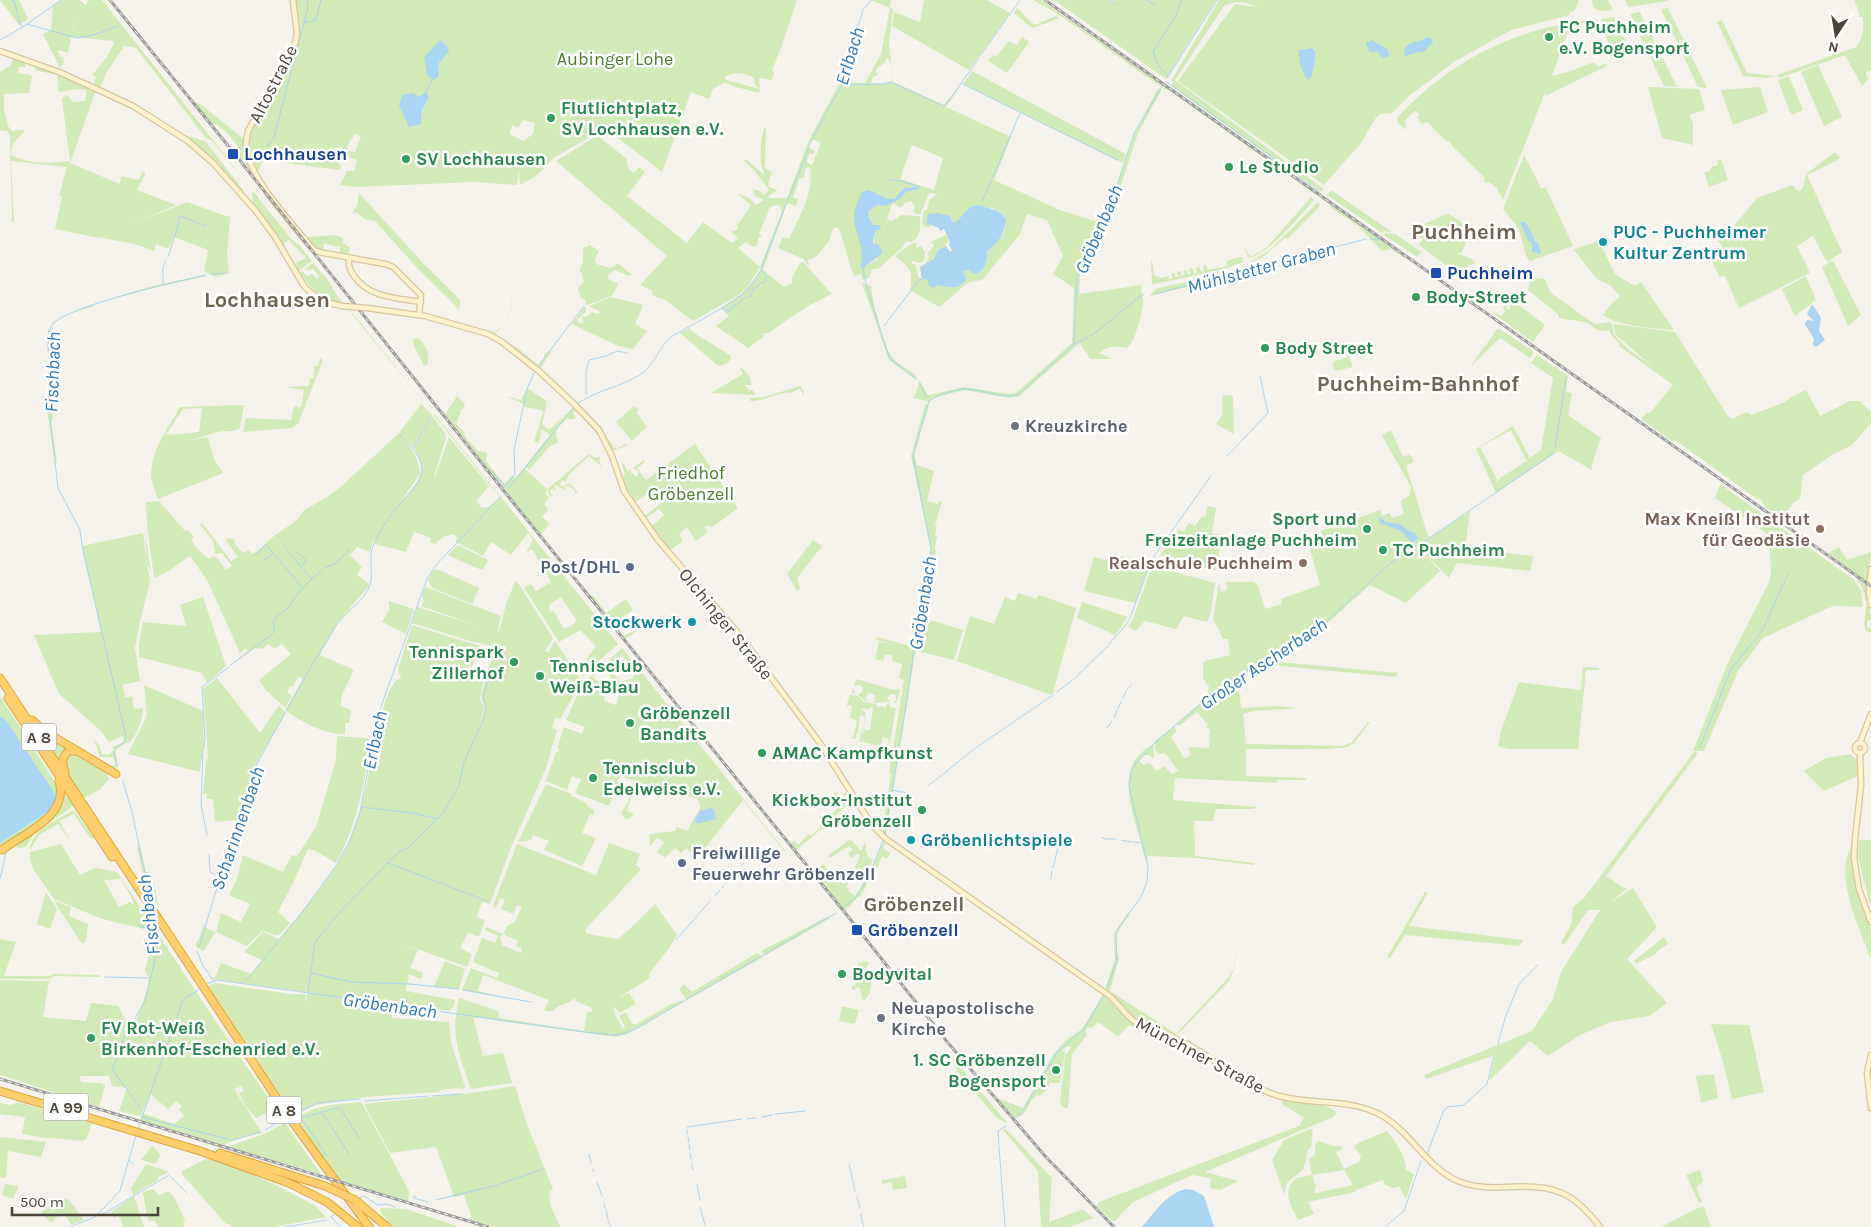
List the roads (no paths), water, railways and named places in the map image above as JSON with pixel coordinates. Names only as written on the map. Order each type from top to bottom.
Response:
[{"type":"highway","name":"A 8","points":[[0,678],[148,908]]},
{"type":"highway","name":"A 8","points":[[0,686],[76,804],[201,988],[286,1120],[364,1227]]},
{"type":"highway","points":[[12,697],[44,731],[105,768],[114,776]]},
{"type":"highway","points":[[66,778],[62,764],[63,757],[69,751],[79,752]]},
{"type":"highway","points":[[58,775],[62,788],[61,801]]},
{"type":"highway","points":[[15,840],[14,842],[8,850],[15,840],[48,818],[61,801],[67,798],[76,804]]},
{"type":"highway","name":"A 8","points":[[201,988],[289,1117],[368,1227]]},
{"type":"highway","name":"A 99","points":[[0,1087],[325,1186],[355,1200],[387,1227]]},
{"type":"highway","name":"A 99","points":[[0,1091],[131,1128]]},
{"type":"highway","name":"A 99","points":[[213,1153],[312,1194],[340,1212],[358,1227]]},
{"type":"main road","name":"Altostraße","points":[[293,0],[297,34],[295,44],[250,126],[246,147],[257,176],[287,217],[316,251],[349,258]]},
{"type":"main road","name":"Olchinger Straße","points":[[0,51],[81,81],[133,106],[184,137],[213,163],[241,193],[272,233],[310,293],[326,302],[342,306],[419,315],[475,329],[492,336],[540,372],[599,430],[612,456],[624,491],[658,540],[743,640],[820,744],[871,824],[886,839],[1104,992]]},
{"type":"main road","points":[[419,315],[421,302],[421,295],[393,267],[349,258],[350,271],[364,288],[374,293],[421,302]]},
{"type":"main road","points":[[1871,569],[1869,591],[1871,605]]},
{"type":"main road","points":[[1871,714],[1860,743],[1865,748],[1860,753],[1861,785],[1854,839],[1854,858],[1859,890],[1871,922]]},
{"type":"main road","name":"Münchner Straße","points":[[1104,992],[1136,1022],[1146,1028],[1180,1040],[1258,1088],[1288,1098],[1347,1104],[1369,1110],[1384,1117],[1400,1129],[1433,1164],[1453,1179],[1485,1188],[1530,1186],[1551,1189],[1566,1195],[1578,1203],[1600,1227]]},
{"type":"main road","points":[[1871,1055],[1866,1073],[1871,1108]]},
{"type":"water","points":[[1428,37],[1433,42],[1424,52],[1405,56],[1404,50],[1407,46],[1412,42]]},
{"type":"water","points":[[440,40],[447,46],[449,51],[438,64],[439,75],[436,79],[432,80],[427,75],[424,57]]},
{"type":"water","points":[[1372,40],[1388,50],[1389,57],[1382,58],[1378,52],[1370,52],[1365,43]]},
{"type":"water","points":[[1312,48],[1315,51],[1315,57],[1312,76],[1309,80],[1301,66],[1299,50]]},
{"type":"water","points":[[426,92],[429,97],[421,111],[421,124],[409,127],[399,106],[402,95],[413,93],[419,97]]},
{"type":"water","points":[[916,187],[920,189],[906,192],[900,199],[886,206],[879,205],[869,210],[868,216],[873,225],[880,225],[881,228],[876,231],[873,243],[880,246],[882,252],[863,269],[860,267],[862,255],[854,218],[855,207],[862,192],[869,190],[888,199],[894,199],[904,188]]},
{"type":"water","points":[[977,205],[997,211],[1003,215],[1006,219],[1002,235],[987,252],[986,262],[981,271],[975,274],[965,270],[963,273],[966,279],[964,283],[957,287],[937,285],[933,288],[928,285],[928,280],[922,279],[920,267],[934,259],[938,250],[946,246],[950,252],[952,250],[944,229],[940,231],[939,228],[926,223],[928,214],[938,213],[950,216],[952,222],[957,221],[970,207]]},
{"type":"water","points":[[1520,222],[1525,222],[1528,226],[1534,241],[1538,243],[1541,254],[1532,252],[1532,243],[1528,241]]},
{"type":"water","points":[[1813,305],[1821,318],[1819,331],[1825,340],[1816,347],[1813,345],[1814,339],[1805,324],[1807,320],[1814,321],[1807,314]]},
{"type":"water","points":[[1378,517],[1385,522],[1400,524],[1416,534],[1418,538],[1414,542],[1410,541],[1401,531],[1380,523]]},
{"type":"water","points":[[0,716],[6,720],[56,798],[49,811],[0,843]]},
{"type":"water","points":[[710,808],[714,810],[716,819],[697,824],[695,819],[700,811]]},
{"type":"water","points":[[1186,1189],[1193,1190],[1204,1196],[1214,1227],[1142,1227],[1167,1199]]},
{"type":"waterway","points":[[0,40],[23,27],[19,22],[15,2],[12,0]]},
{"type":"waterway","points":[[23,27],[61,0]]},
{"type":"waterway","points":[[304,23],[308,7],[307,0]]},
{"type":"waterway","name":"Fischbach","points":[[267,147],[274,137],[304,23],[316,20],[321,0]]},
{"type":"waterway","name":"Erlbach","points":[[826,113],[841,87],[863,10],[871,0]]},
{"type":"waterway","points":[[980,56],[1020,0]]},
{"type":"waterway","points":[[1108,0],[1116,5]]},
{"type":"waterway","points":[[1146,0],[1155,4]]},
{"type":"waterway","points":[[1168,76],[1159,67],[1153,52],[1176,15],[1182,0]]},
{"type":"waterway","name":"Gröbenbach","points":[[1167,78],[1217,0]]},
{"type":"waterway","points":[[27,24],[77,38],[94,35],[118,26]]},
{"type":"waterway","points":[[952,96],[979,58]]},
{"type":"waterway","points":[[426,92],[432,80]]},
{"type":"waterway","points":[[841,85],[884,84],[891,82],[944,106],[951,97]]},
{"type":"waterway","points":[[1167,82],[1319,191]]},
{"type":"waterway","points":[[961,83],[1117,160]]},
{"type":"waterway","name":"Gröbenbach","points":[[885,834],[931,549],[913,456],[929,401],[947,393],[963,389],[1005,396],[1018,395],[1074,344],[1077,275],[1107,218],[1134,133],[1163,85]]},
{"type":"waterway","points":[[993,177],[1020,113]]},
{"type":"waterway","name":"Erlbach","points":[[809,146],[825,115]]},
{"type":"waterway","name":"Erlbach","points":[[804,161],[809,147]]},
{"type":"waterway","name":"Erlbach","points":[[798,176],[803,162]]},
{"type":"waterway","name":"Erlbach","points":[[577,404],[592,395],[641,374],[671,337],[722,308],[730,311],[734,305],[751,296],[753,289],[759,284],[765,282],[767,277],[761,269],[797,177]]},
{"type":"waterway","points":[[890,180],[901,181],[920,187]]},
{"type":"waterway","points":[[982,202],[992,180]]},
{"type":"waterway","name":"Fischbach","points":[[168,257],[180,216],[206,226]]},
{"type":"waterway","name":"Mühlstetter Graben","points":[[1155,294],[1366,239]]},
{"type":"waterway","name":"Mühlstetter Graben","points":[[1370,239],[1379,239]]},
{"type":"waterway","points":[[163,284],[163,267],[166,261]]},
{"type":"waterway","points":[[863,267],[866,284],[889,357],[916,379]]},
{"type":"waterway","name":"Erlbach","points":[[722,308],[748,290],[761,270]]},
{"type":"waterway","name":"Fischbach","points":[[211,274],[225,273]]},
{"type":"waterway","name":"Fischbach","points":[[82,545],[80,530],[58,488],[49,408],[52,379],[48,339],[51,327],[59,319],[97,303],[206,275]]},
{"type":"waterway","points":[[884,326],[919,280],[922,279]]},
{"type":"waterway","name":"Mühlstetter Graben","points":[[1074,344],[1102,328],[1144,294]]},
{"type":"waterway","points":[[539,365],[584,306]]},
{"type":"waterway","points":[[586,394],[586,372],[589,360],[617,351],[627,353]]},
{"type":"waterway","points":[[506,487],[515,474],[514,450],[527,389],[535,371]]},
{"type":"waterway","points":[[1227,456],[1268,413],[1260,376]]},
{"type":"waterway","name":"Großer Ascherbach","points":[[1555,448],[1566,377]]},
{"type":"waterway","points":[[919,382],[926,397]]},
{"type":"waterway","name":"Erlbach","points":[[508,489],[574,407]]},
{"type":"waterway","points":[[413,448],[431,419]]},
{"type":"waterway","name":"Scharinnenbach","points":[[286,711],[338,623],[368,590],[371,579],[371,552],[375,541],[389,518],[420,477],[422,472],[420,461],[412,448],[400,435]]},
{"type":"waterway","name":"Großer Ascherbach","points":[[1419,545],[1554,453]]},
{"type":"waterway","points":[[491,470],[505,486]]},
{"type":"waterway","points":[[1109,644],[1130,618],[1152,559],[1211,476]]},
{"type":"waterway","name":"Erlbach","points":[[245,982],[301,914],[337,864],[350,840],[360,812],[378,715],[427,579],[437,564],[501,496]]},
{"type":"waterway","points":[[255,555],[266,545]]},
{"type":"waterway","name":"Fischbach","points":[[82,546],[126,737],[125,741],[115,749]]},
{"type":"waterway","points":[[267,546],[302,587]]},
{"type":"waterway","points":[[284,546],[312,579]]},
{"type":"waterway","name":"Großer Ascherbach","points":[[1116,931],[1141,897],[1147,882],[1148,867],[1129,786],[1132,770],[1136,763],[1156,742],[1198,706],[1235,678],[1318,629],[1392,562],[1416,546]]},
{"type":"waterway","points":[[325,568],[336,563],[350,549]]},
{"type":"waterway","points":[[297,552],[306,560],[302,566]]},
{"type":"waterway","points":[[263,561],[272,554]]},
{"type":"waterway","points":[[273,623],[275,618],[287,609],[302,588],[322,570]]},
{"type":"waterway","points":[[1700,747],[1731,669],[1762,631],[1788,574]]},
{"type":"waterway","points":[[231,665],[270,636],[274,632],[274,624]]},
{"type":"waterway","points":[[1084,669],[1108,646]]},
{"type":"waterway","points":[[204,748],[202,687],[229,667]]},
{"type":"waterway","points":[[1075,678],[1083,670]]},
{"type":"waterway","points":[[386,864],[400,851],[408,848],[444,812],[459,785],[464,762],[484,718],[486,705],[483,699],[489,674]]},
{"type":"waterway","points":[[1057,692],[1074,679]]},
{"type":"waterway","points":[[1127,690],[1131,685]]},
{"type":"waterway","points":[[1122,699],[1126,692]]},
{"type":"waterway","points":[[928,786],[977,747],[1053,695]]},
{"type":"waterway","points":[[1118,708],[1121,702]]},
{"type":"waterway","points":[[1114,718],[1117,710]]},
{"type":"waterway","name":"Scharinnenbach","points":[[199,947],[252,773],[285,713]]},
{"type":"waterway","points":[[1107,728],[1112,721]]},
{"type":"waterway","points":[[203,750],[201,804],[207,835]]},
{"type":"waterway","points":[[114,751],[117,765]]},
{"type":"waterway","name":"Fischbach","points":[[123,781],[132,812],[151,902]]},
{"type":"waterway","points":[[892,790],[913,794]]},
{"type":"waterway","points":[[362,807],[418,814],[437,819]]},
{"type":"waterway","points":[[1102,838],[1107,839]]},
{"type":"waterway","points":[[1108,839],[1113,839]]},
{"type":"waterway","name":"Gröbenbach","points":[[843,908],[856,897],[869,876],[883,840]]},
{"type":"waterway","points":[[1121,840],[1125,841]]},
{"type":"waterway","points":[[1126,841],[1132,842]]},
{"type":"waterway","points":[[1134,842],[1140,843]]},
{"type":"waterway","points":[[1053,868],[1059,843]]},
{"type":"waterway","points":[[749,858],[757,848]]},
{"type":"waterway","points":[[0,879],[6,852]]},
{"type":"waterway","points":[[209,854],[210,872],[220,877]]},
{"type":"waterway","points":[[388,863],[487,901]]},
{"type":"waterway","points":[[741,866],[744,863]]},
{"type":"waterway","points":[[308,991],[315,942],[341,911],[385,866]]},
{"type":"waterway","points":[[731,877],[740,868]]},
{"type":"waterway","points":[[1051,879],[1052,871]]},
{"type":"waterway","points":[[726,883],[729,880]]},
{"type":"waterway","points":[[715,896],[720,890]]},
{"type":"waterway","points":[[676,940],[710,901]]},
{"type":"waterway","name":"Fischbach","points":[[135,1018],[145,1001],[157,952],[145,914],[149,908]]},
{"type":"waterway","name":"Gröbenbach","points":[[207,984],[217,980],[585,1032],[622,1034],[634,1030],[836,913]]},
{"type":"waterway","points":[[138,922],[138,926],[148,929]]},
{"type":"waterway","name":"Großer Ascherbach","points":[[1107,988],[1117,961],[1116,933]]},
{"type":"waterway","name":"Scharinnenbach","points":[[197,951],[203,966],[213,980]]},
{"type":"waterway","points":[[1498,1044],[1505,1018],[1519,984],[1538,965]]},
{"type":"waterway","points":[[311,973],[351,982],[410,984],[458,989]]},
{"type":"waterway","points":[[105,977],[149,978]]},
{"type":"waterway","name":"Gröbenbach","points":[[138,1129],[183,1000],[201,988]]},
{"type":"waterway","points":[[463,990],[531,1002]]},
{"type":"waterway","name":"Großer Ascherbach","points":[[1015,1118],[1024,1109],[1057,1052],[1085,1028],[1103,996]]},
{"type":"waterway","name":"Fischbach","points":[[127,1028],[118,1057],[112,1069],[140,1108]]},
{"type":"waterway","points":[[1427,1154],[1444,1110],[1448,1107],[1464,1105],[1487,1084],[1494,1055]]},
{"type":"waterway","points":[[432,1096],[462,1094]]},
{"type":"waterway","points":[[365,1101],[429,1096]]},
{"type":"waterway","points":[[297,1113],[317,1103],[360,1099]]},
{"type":"waterway","points":[[328,1157],[301,1118],[340,1107]]},
{"type":"waterway","points":[[341,1109],[359,1138]]},
{"type":"waterway","points":[[775,1114],[805,1111]]},
{"type":"waterway","points":[[322,1112],[349,1154]]},
{"type":"waterway","points":[[762,1117],[772,1115]]},
{"type":"waterway","points":[[142,1117],[231,1140]]},
{"type":"waterway","points":[[747,1119],[756,1118]]},
{"type":"waterway","points":[[687,1127],[742,1119]]},
{"type":"waterway","points":[[265,1130],[281,1121]]},
{"type":"waterway","name":"Großer Ascherbach","points":[[999,1145],[998,1131],[1006,1126]]},
{"type":"waterway","points":[[233,1140],[260,1132]]},
{"type":"waterway","name":"Gröbenbach","points":[[70,1227],[95,1217],[120,1191],[136,1135]]},
{"type":"waterway","points":[[688,1137],[689,1142]]},
{"type":"waterway","points":[[689,1144],[690,1150]]},
{"type":"waterway","name":"Großer Ascherbach","points":[[999,1147],[1005,1227]]},
{"type":"waterway","points":[[690,1153],[691,1159]]},
{"type":"waterway","points":[[589,1154],[591,1163]]},
{"type":"waterway","name":"Gröbenbach","points":[[129,1160],[133,1164]]},
{"type":"waterway","points":[[1385,1227],[1404,1211],[1421,1161]]},
{"type":"waterway","points":[[849,1164],[855,1191]]},
{"type":"waterway","points":[[692,1165],[693,1170]]},
{"type":"waterway","points":[[500,1184],[543,1169]]},
{"type":"waterway","points":[[98,1215],[103,1214],[169,1175]]},
{"type":"waterway","points":[[171,1177],[187,1193]]},
{"type":"waterway","points":[[597,1182],[602,1196]]},
{"type":"waterway","points":[[697,1184],[700,1200]]},
{"type":"waterway","points":[[436,1200],[498,1185]]},
{"type":"waterway","points":[[358,1199],[364,1196],[378,1205],[388,1204],[395,1207]]},
{"type":"waterway","points":[[415,1196],[414,1198],[428,1202]]},
{"type":"waterway","points":[[857,1197],[860,1208]]},
{"type":"waterway","points":[[604,1204],[605,1208]]},
{"type":"waterway","points":[[700,1207],[705,1225]]},
{"type":"waterway","points":[[606,1210],[608,1219]]},
{"type":"waterway","points":[[336,1213],[331,1217],[341,1227]]},
{"type":"waterway","points":[[861,1214],[862,1220]]},
{"type":"waterway","points":[[285,1227],[327,1220]]},
{"type":"waterway","points":[[862,1220],[864,1227]]},
{"type":"waterway","points":[[609,1223],[611,1227]]},
{"type":"railway","points":[[110,0],[949,1044],[1045,1156],[1114,1227]]},
{"type":"railway","points":[[1045,0],[1871,586]]},
{"type":"railway","points":[[0,1079],[488,1227]]},
{"type":"place","name":"FC Puchheim e.V. Bogensport","points":[[1549,37]]},
{"type":"place","name":"Flutlichtplatz, SV Lochhausen e.V.","points":[[551,118]]},
{"type":"place","name":"Lochhausen","points":[[233,154]]},
{"type":"place","name":"SV Lochhausen","points":[[406,159]]},
{"type":"place","name":"Le Studio","points":[[1229,167]]},
{"type":"place","name":"PUC - Puchheimer Kultur Zentrum","points":[[1603,242]]},
{"type":"place","name":"Puchheim","points":[[1436,273]]},
{"type":"place","name":"Body-Street","points":[[1416,297]]},
{"type":"place","name":"Body Street","points":[[1265,348]]},
{"type":"place","name":"Kreuzkirche","points":[[1015,426]]},
{"type":"place","name":"Sport und Freizeitanlage Puchheim","points":[[1367,529]]},
{"type":"place","name":"Max Kneißl Institut für Geodäsie","points":[[1820,529]]},
{"type":"place","name":"TC Puchheim","points":[[1383,550]]},
{"type":"place","name":"Realschule Puchheim","points":[[1303,563]]},
{"type":"place","name":"Post/DHL","points":[[630,567]]},
{"type":"place","name":"Stockwerk","points":[[692,622]]},
{"type":"place","name":"Tennispark Zillerhof","points":[[514,662]]},
{"type":"place","name":"Tennisclub Weiß-Blau","points":[[540,676]]},
{"type":"place","name":"Gröbenzell Bandits","points":[[630,723]]},
{"type":"place","name":"AMAC Kampfkunst","points":[[762,753]]},
{"type":"place","name":"Tennisclub Edelweiss e.V.","points":[[593,778]]},
{"type":"place","name":"Kickbox-Institut Gröbenzell","points":[[922,810]]},
{"type":"place","name":"Gröbenlichtspiele","points":[[911,840]]},
{"type":"place","name":"Freiwillige Feuerwehr Gröbenzell","points":[[682,863]]},
{"type":"place","name":"Gröbenzell","points":[[857,930]]},
{"type":"place","name":"Bodyvital","points":[[842,974]]},
{"type":"place","name":"Neuapostolische Kirche","points":[[881,1018]]},
{"type":"place","name":"FV Rot-Weiß Birkenhof-Eschenried e.V.","points":[[91,1038]]},
{"type":"place","name":"1. SC Gröbenzell Bogensport","points":[[1056,1070]]},
{"type":"district","name":"Puchheim","points":[[1464,231]]},
{"type":"district","name":"Lochhausen","points":[[267,299]]},
{"type":"district","name":"Puchheim-Bahnhof","points":[[1418,383]]},
{"type":"district","name":"Gröbenzell","points":[[914,904]]},
{"type":"park label","name":"Aubinger Lohe","points":[[615,59]]},
{"type":"park label","name":"Friedhof Gröbenzell","points":[[691,483]]}]
